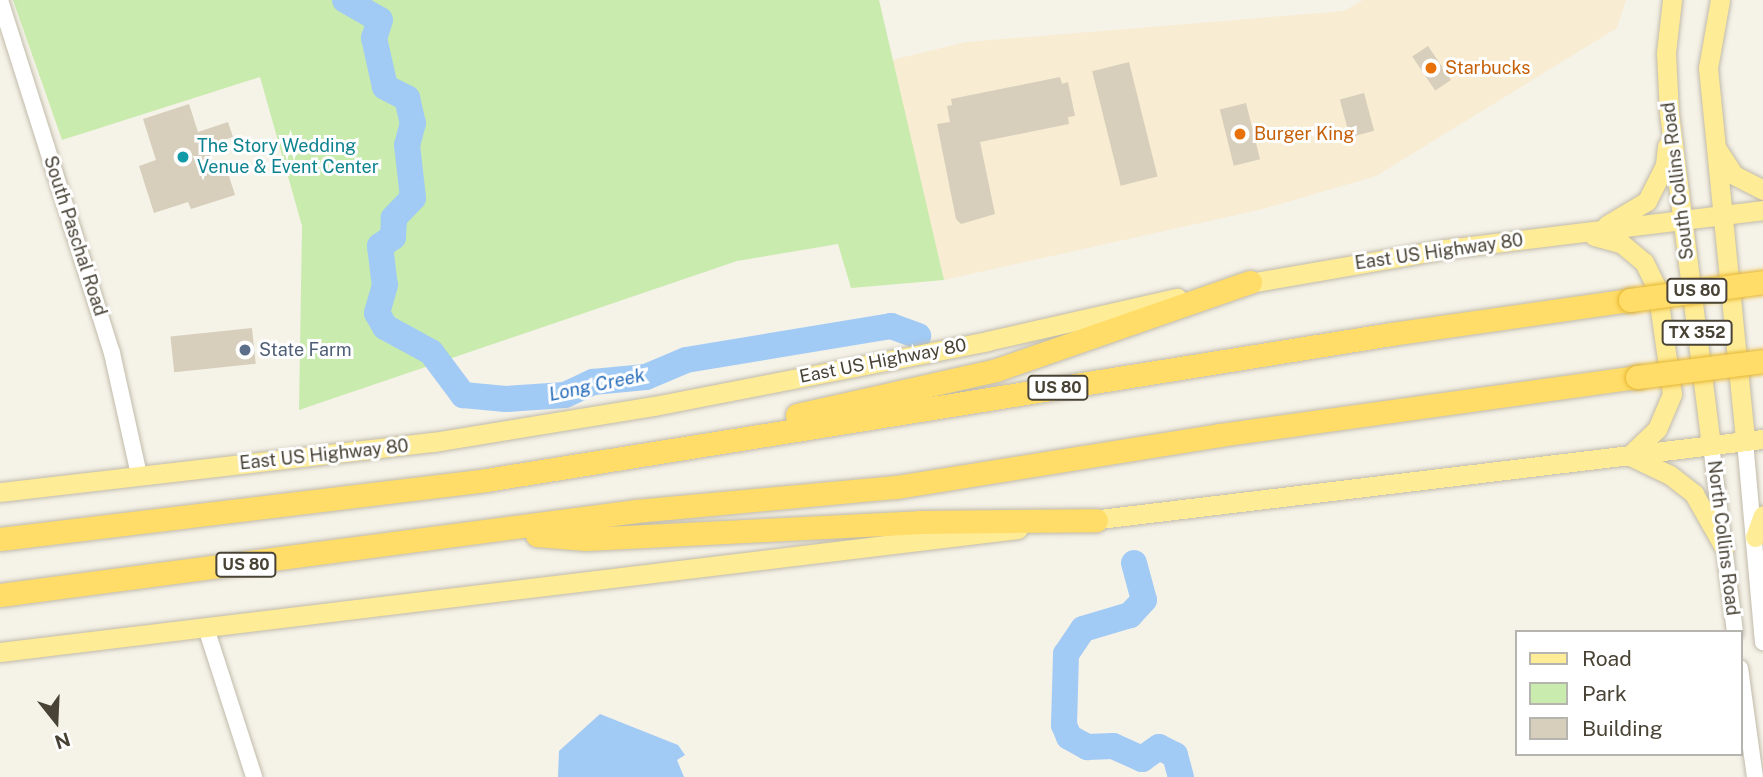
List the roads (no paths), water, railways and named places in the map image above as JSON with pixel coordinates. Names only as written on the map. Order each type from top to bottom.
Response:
[{"type":"highway","points":[[486,480],[996,370],[1250,282]]},
{"type":"highway","name":"US 80","points":[[0,539],[486,480],[1377,336],[1763,282]]},
{"type":"highway","name":"US 80","points":[[0,595],[636,511],[896,487],[1219,435],[1763,361]]},
{"type":"highway","points":[[492,532],[586,539],[919,522],[1096,520]]},
{"type":"main road","name":"South Collins Road","points":[[1672,0],[1666,53],[1669,113],[1711,445]]},
{"type":"main road","name":"TX 352","points":[[1720,0],[1708,68],[1723,216],[1754,440]]},
{"type":"main road","points":[[1583,233],[1617,222],[1647,201],[1665,165],[1669,113]]},
{"type":"main road","points":[[1716,149],[1734,175],[1763,190]]},
{"type":"main road","name":"East US Highway 80","points":[[0,492],[433,442],[654,406],[987,341],[1250,282],[1446,249],[1683,222],[1763,210]]},
{"type":"main road","points":[[1583,233],[1621,243],[1644,262],[1657,289],[1672,394],[1657,429],[1629,456]]},
{"type":"main road","points":[[0,652],[1754,440]]},
{"type":"main road","points":[[1629,456],[1670,475],[1694,494],[1724,547]]},
{"type":"main road","points":[[1755,537],[1763,516]]},
{"type":"street","name":"South Paschal Road","points":[[0,0],[112,353],[139,475]]},
{"type":"street","name":"North Collins Road","points":[[1754,440],[1755,537],[1763,642]]},
{"type":"street","name":"North Collins Road","points":[[1711,445],[1735,630]]},
{"type":"street","points":[[206,628],[254,777]]},
{"type":"street","points":[[1742,683],[1755,777]]},
{"type":"water","points":[[600,714],[678,745],[685,755],[677,760],[684,777],[558,777],[559,751]]},
{"type":"waterway","name":"Long Creek","points":[[345,0],[380,20],[374,38],[385,87],[407,98],[413,123],[407,145],[413,198],[394,218],[393,237],[380,246],[385,285],[377,313],[385,327],[431,352],[463,395],[506,399],[565,395],[593,382],[646,377],[686,360],[891,326],[918,336]]},
{"type":"waterway","name":"Long Creek","points":[[1134,563],[1144,600],[1130,615],[1083,629],[1066,654],[1064,725],[1069,737],[1087,747],[1113,746],[1142,759],[1159,747],[1175,755],[1181,777]]},
{"type":"place","name":"Starbucks","points":[[1431,68]]},
{"type":"place","name":"Burger King","points":[[1240,134]]},
{"type":"place","name":"The Story Wedding Venue & Event Center","points":[[183,157]]},
{"type":"place","name":"State Farm","points":[[245,350]]}]
